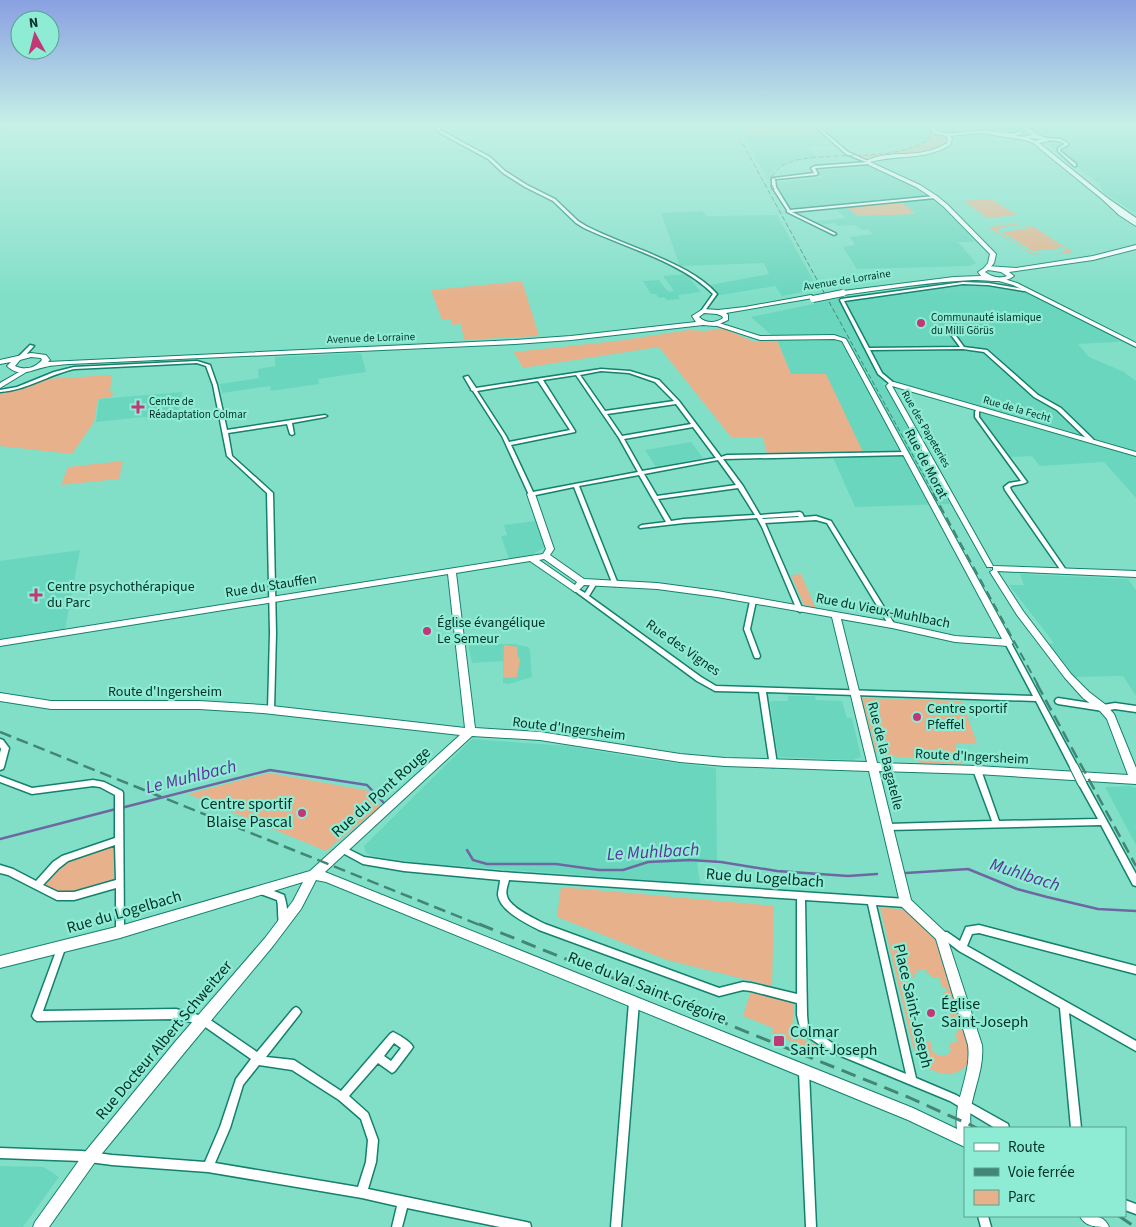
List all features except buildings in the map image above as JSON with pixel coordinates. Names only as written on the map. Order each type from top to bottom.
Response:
[{"type":"main road","points":[[1086,181],[1136,222]]},
{"type":"main road","points":[[1086,181],[1103,196],[1136,215]]},
{"type":"main road","points":[[987,268],[988,277],[1001,280],[1010,276],[1097,259],[1136,248]]},
{"type":"main road","name":"Avenue de Lorraine","points":[[0,367],[26,370],[41,366],[79,362],[516,342],[571,338],[702,323],[716,324],[725,319],[754,310],[842,292],[987,268],[1016,270],[1093,258],[1136,248]]},
{"type":"main road","points":[[1001,269],[1010,276]]},
{"type":"main road","name":"Avenue de Lorraine","points":[[842,292],[944,280],[988,277]]},
{"type":"main road","name":"Avenue de Lorraine","points":[[0,362],[19,358],[29,353],[45,357],[69,359],[514,340],[624,329],[676,321],[695,316],[705,307],[716,311],[745,309],[812,298]]},
{"type":"main road","points":[[716,311],[725,319]]},
{"type":"main road","points":[[695,316],[696,320],[702,323]]},
{"type":"main road","points":[[41,366],[46,361],[45,357]]},
{"type":"main road","points":[[13,368],[12,363],[19,358]]},
{"type":"street","points":[[519,181],[554,200],[585,227],[697,278],[715,294],[705,307]]},
{"type":"street","points":[[774,181],[774,187],[788,211],[834,234]]},
{"type":"street","points":[[908,181],[935,197],[990,251],[994,256],[987,268]]},
{"type":"street","points":[[788,211],[935,197]]},
{"type":"street","points":[[1010,276],[1026,290]]},
{"type":"street","points":[[1001,280],[1026,290],[1136,344]]},
{"type":"street","name":"Rue des Papeteries","points":[[1013,286],[963,283],[842,300],[880,374],[892,383],[889,386],[890,391],[993,568],[1020,612],[1068,676],[1086,695],[1103,708],[1114,724],[1136,780]]},
{"type":"street","name":"Rue de Morat","points":[[725,319],[734,329]]},
{"type":"street","name":"Rue de Morat","points":[[716,324],[760,338],[834,337],[842,339],[1136,882]]},
{"type":"street","points":[[955,326],[948,328],[963,348]]},
{"type":"street","points":[[29,353],[32,346]]},
{"type":"street","points":[[868,349],[963,348],[979,349],[989,353],[1036,396],[1064,413],[1091,440]]},
{"type":"street","points":[[0,391],[17,389],[59,371],[74,368],[202,362],[208,365],[212,374],[230,456],[270,493],[272,600],[271,710]]},
{"type":"street","points":[[2,384],[13,368]]},
{"type":"street","points":[[2,384],[26,370]]},
{"type":"street","points":[[473,390],[610,370],[641,374],[664,386],[720,458],[761,519],[800,610]]},
{"type":"street","points":[[577,374],[621,438],[669,523]]},
{"type":"street","points":[[466,377],[508,444],[530,494],[550,549],[546,556],[582,582],[575,589]]},
{"type":"street","points":[[508,444],[574,431],[540,380]]},
{"type":"street","name":"Rue de la Fecht","points":[[892,383],[1136,454]]},
{"type":"street","points":[[604,414],[677,402]]},
{"type":"street","points":[[980,409],[977,412],[977,417],[1024,482],[1011,484],[1007,487],[1008,490],[1064,571]]},
{"type":"street","points":[[225,432],[325,416]]},
{"type":"street","points":[[289,422],[292,434]]},
{"type":"street","points":[[621,438],[695,425]]},
{"type":"street","points":[[530,494],[720,458],[905,453]]},
{"type":"street","points":[[576,485],[614,584]]},
{"type":"street","points":[[656,498],[740,486]]},
{"type":"street","points":[[642,527],[669,523],[761,519],[826,520],[892,625]]},
{"type":"street","name":"Rue du Stauffen","points":[[0,643],[546,556]]},
{"type":"street","name":"Rue des Vignes","points":[[533,559],[708,685],[723,689],[762,691],[1038,699]]},
{"type":"street","points":[[993,568],[1136,574]]},
{"type":"street","points":[[452,572],[470,732]]},
{"type":"street","name":"Rue du Vieux-Muhlbach","points":[[582,582],[679,589],[892,625],[955,639],[1008,643]]},
{"type":"street","points":[[586,596],[594,583]]},
{"type":"street","points":[[753,601],[747,629],[756,656]]},
{"type":"street","name":"Rue de la Bagatelle","points":[[836,616],[906,903]]},
{"type":"street","points":[[762,691],[773,764]]},
{"type":"street","name":"Route d'Ingersheim","points":[[0,697],[51,705],[199,705],[271,710],[470,732],[540,736],[695,760],[977,770],[1136,780]]},
{"type":"street","points":[[1058,701],[1103,708],[1115,706],[1136,709]]},
{"type":"street","name":"Rue du Pont Rouge","points":[[313,875],[470,732]]},
{"type":"street","points":[[0,742],[5,748],[0,767]]},
{"type":"street","points":[[977,770],[997,825]]},
{"type":"street","points":[[0,779],[29,790],[93,783],[116,790],[120,796],[120,932]]},
{"type":"street","points":[[888,827],[1103,822]]},
{"type":"street","points":[[37,886],[65,858],[120,840]]},
{"type":"street","name":"Rue du Logelbach","points":[[342,849],[362,860],[404,867],[501,876],[906,903]]},
{"type":"street","points":[[0,868],[57,896],[74,896],[119,884]]},
{"type":"street","name":"Rue du Logelbach","points":[[0,962],[120,932],[257,889],[313,875]]},
{"type":"street","name":"Rue Docteur Albert Schweitzer","points":[[40,1227],[90,1157],[282,924],[297,904],[313,875]]},
{"type":"street","name":"Rue du Val Saint-Grégoire","points":[[313,875],[327,877],[344,883],[913,1115],[964,1140]]},
{"type":"street","points":[[501,876],[504,878],[502,895],[506,904],[542,927],[719,992],[743,986],[802,1000]]},
{"type":"street","points":[[257,889],[281,898],[283,908],[282,924]]},
{"type":"street","points":[[801,897],[802,1022],[808,1032],[832,1048],[912,1080]]},
{"type":"street","name":"Place Saint-Joseph","points":[[871,901],[912,1080],[964,1103],[1002,1127]]},
{"type":"street","points":[[906,903],[941,936],[976,1052],[974,1070],[964,1103],[962,1116],[964,1129]]},
{"type":"street","points":[[962,948],[970,930],[979,929],[1136,970]]},
{"type":"street","points":[[941,936],[946,936],[962,948],[1136,1046]]},
{"type":"street","points":[[62,946],[36,1016],[176,1014],[203,1020],[262,1061],[294,1066],[342,1097],[365,1116],[373,1140],[371,1162],[362,1193]]},
{"type":"street","points":[[616,1227],[634,1002]]},
{"type":"street","points":[[1064,1005],[1076,1127]]},
{"type":"street","points":[[208,1167],[225,1128],[239,1082],[296,1012]]},
{"type":"street","points":[[342,1097],[377,1057]]},
{"type":"street","points":[[804,1072],[811,1227]]},
{"type":"street","points":[[0,1153],[90,1157],[208,1167],[362,1193],[526,1227]]},
{"type":"street","points":[[397,1227],[404,1201]]},
{"type":"street","points":[[1088,1217],[1102,1227]]},
{"type":"shaded area","points":[[792,181],[904,181],[933,197],[975,242],[958,242],[976,263],[969,266],[857,269],[843,247],[855,245],[850,237],[873,234],[868,229],[862,230],[855,225],[838,226],[834,223],[819,225],[811,222],[846,218],[833,207],[790,211],[775,183]]},
{"type":"shaded area","points":[[1096,181],[1136,181],[1136,213],[1105,194]]},
{"type":"shaded area","points":[[702,211],[707,216],[777,215],[818,289],[782,296],[775,286],[715,296],[705,286],[769,274],[764,263],[680,266],[661,213]]},
{"type":"shaded area","points":[[686,274],[701,292],[678,295],[680,299],[667,300],[664,297],[659,298],[656,294],[651,294],[643,281],[659,280],[669,292],[674,291],[663,276]]},
{"type":"shaded area","points":[[963,282],[998,284],[1037,292],[1134,341],[1078,344],[1089,357],[1124,372],[1136,381],[1136,498],[1104,462],[1040,466],[1032,456],[1010,457],[975,409],[883,382],[950,504],[855,507],[831,453],[862,452],[791,374],[777,340],[751,317],[837,299]]},
{"type":"shaded area","points":[[361,353],[366,372],[318,379],[319,384],[271,391],[270,386],[222,393],[220,384],[259,378],[258,369],[275,366],[275,357]]},
{"type":"shaded area","name":"Centre de Réadaptation Colmar","points":[[182,392],[178,415],[165,419],[143,417],[96,422],[99,399]]},
{"type":"shaded area","points":[[691,442],[703,458],[656,467],[645,450]]},
{"type":"shaded area","points":[[535,521],[545,547],[530,556],[509,559],[501,536],[507,535],[504,525]]},
{"type":"shaded area","name":"Centre psychothérapique du Parc","points":[[80,550],[65,630],[0,640],[0,561]]},
{"type":"shaded area","points":[[1020,574],[1128,579],[1136,590],[1136,696],[1123,676],[1073,677],[1049,644],[1054,643],[1009,585],[1024,585]]},
{"type":"shaded area","points":[[468,644],[514,644],[528,647],[530,650],[532,677],[509,684],[503,683],[503,661],[472,663]]},
{"type":"shaded area","points":[[788,696],[815,696],[816,700],[842,701],[847,718],[852,718],[861,757],[853,760],[778,757],[770,701],[788,701]]},
{"type":"shaded area","points":[[472,739],[568,746],[645,759],[716,768],[717,862],[697,861],[700,884],[418,863],[372,856],[366,853],[364,846]]},
{"type":"shaded area","points":[[1129,786],[1136,788],[1136,845],[1105,787]]},
{"type":"shaded area","points":[[0,1166],[44,1167],[59,1177],[23,1227],[0,1227]]},
{"type":"green space","points":[[991,199],[1017,215],[988,218],[963,201]]},
{"type":"green space","points":[[900,201],[916,214],[858,216],[845,206]]},
{"type":"green space","points":[[1015,224],[1034,227],[1073,252],[1052,256],[1050,256],[1057,255],[1066,251],[1066,249],[1034,230],[1062,248],[1033,251],[1002,232],[1032,228],[1018,225],[1002,227],[997,231],[1030,252],[1041,255],[1031,254],[988,227]]},
{"type":"green space","points":[[522,281],[539,336],[464,340],[461,324],[452,325],[451,319],[442,320],[431,290]]},
{"type":"green space","points":[[723,328],[752,341],[777,340],[791,374],[826,374],[863,452],[767,453],[763,438],[731,437],[659,347],[523,368],[514,352],[617,341],[689,330],[705,331]]},
{"type":"green space","points":[[112,375],[110,391],[113,391],[112,397],[98,399],[94,422],[72,454],[0,446],[0,393],[18,390],[44,379]]},
{"type":"green space","points":[[123,461],[119,479],[61,485],[68,467]]},
{"type":"green space","points":[[801,574],[816,609],[805,607],[791,575]]},
{"type":"green space","points":[[504,645],[518,647],[517,655],[520,659],[517,677],[503,678]]},
{"type":"green space","name":"Centre sportif Pfeffel","points":[[862,698],[962,701],[977,744],[955,743],[962,765],[922,763],[911,758],[881,755],[876,752]]},
{"type":"green space","name":"Centre sportif Blaise Pascal","points":[[269,773],[369,791],[381,806],[326,851],[188,794]]},
{"type":"green space","points":[[110,847],[114,848],[114,881],[70,892],[53,890],[45,885],[48,877],[62,865],[82,855]]},
{"type":"green space","points":[[561,887],[774,906],[772,986],[667,960],[557,917]]},
{"type":"green space","points":[[880,907],[905,910],[939,944],[968,1047],[967,1065],[956,1073],[942,1074],[936,1072],[924,1064],[917,1055],[912,1043]],"holes":[[[917,969],[919,971],[925,969],[927,971],[926,974],[930,974],[932,978],[940,977],[941,986],[946,988],[947,991],[943,993],[950,1014],[950,1021],[956,1019],[958,1033],[955,1034],[958,1042],[949,1043],[951,1050],[947,1055],[939,1056],[931,1050],[931,1042],[922,1042],[920,1032],[915,1034],[914,1020],[918,1020],[916,1013],[913,1013],[916,1012],[911,992],[907,991],[905,986],[909,984],[906,976],[915,978],[914,974],[918,974]]]},
{"type":"green space","points":[[751,991],[794,1003],[792,1031],[798,1037],[824,1048],[824,1054],[772,1034],[773,1028],[743,1016]]},
{"type":"waterway","name":"Le Muhlbach","points":[[121,808],[270,770],[367,785],[384,803]]},
{"type":"waterway","name":"Le Muhlbach","points":[[0,839],[116,809]]},
{"type":"waterway","name":"Le Muhlbach","points":[[467,850],[473,860],[487,864],[556,864],[599,870],[623,870],[648,862],[690,860],[721,862],[777,871],[848,876],[877,874]]},
{"type":"waterway","name":"Muhlbach","points":[[906,873],[968,869],[1017,889],[1047,897],[1098,909],[1136,911]]},
{"type":"railway","points":[[763,181],[934,494]]},
{"type":"railway","points":[[771,181],[774,190]]},
{"type":"railway","points":[[933,493],[1038,685]]},
{"type":"railway","points":[[1037,684],[1136,866]]},
{"type":"railway","points":[[0,732],[482,926]]},
{"type":"railway","points":[[479,924],[908,1097],[975,1127]]},
{"type":"railway","points":[[1120,1217],[1135,1227]]},
{"type":"place","name":"Communauté islamique du Milli Görüs","points":[[921,323]]},
{"type":"place","name":"Centre de Réadaptation Colmar","points":[[138,407]]},
{"type":"place","name":"Centre psychothérapique du Parc","points":[[36,595]]},
{"type":"place","name":"Église évangélique Le Semeur","points":[[427,631]]},
{"type":"place","name":"Centre sportif Pfeffel","points":[[917,717]]},
{"type":"place","name":"Centre sportif Blaise Pascal","points":[[302,813]]},
{"type":"place","name":"Église Saint-Joseph","points":[[931,1013]]},
{"type":"place","name":"Colmar Saint-Joseph","points":[[779,1041]]}]
